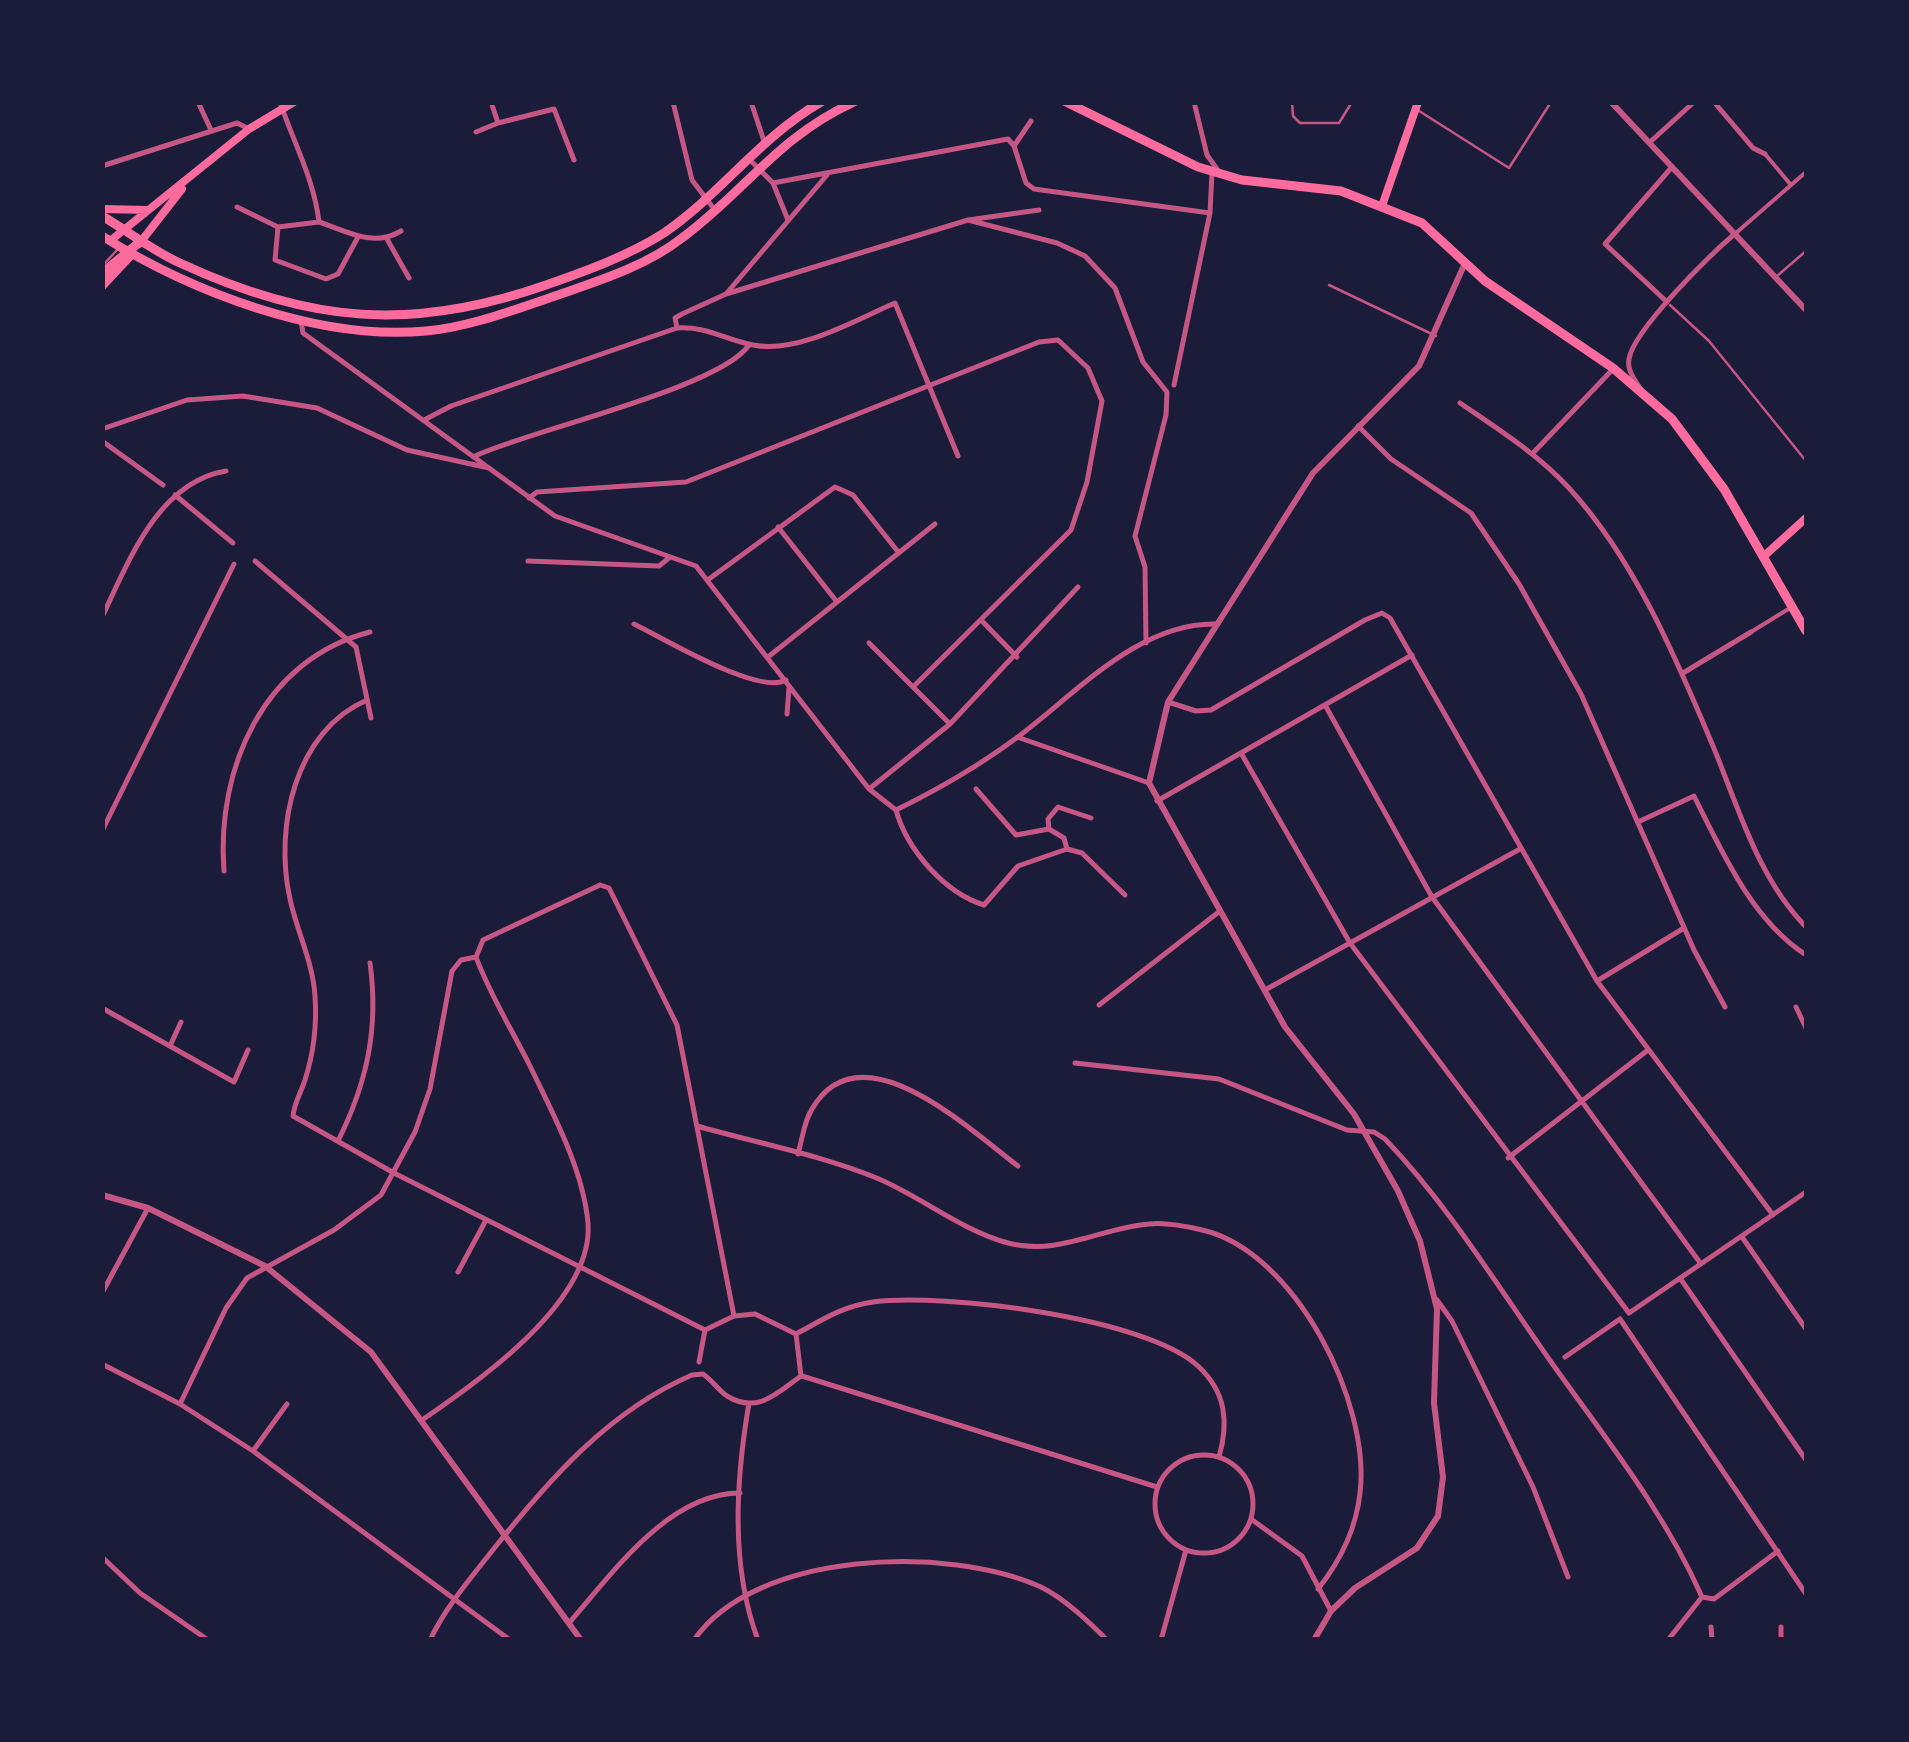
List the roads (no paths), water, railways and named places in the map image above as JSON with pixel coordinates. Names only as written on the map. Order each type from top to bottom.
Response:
[{"type":"main road","points":[[102,286],[126,230],[249,129],[281,106],[294,102]]},
{"type":"main road","points":[[118,246],[206,291],[301,320],[368,330],[427,331],[510,311],[654,256],[684,238],[758,166],[819,118],[854,102]]},
{"type":"main road","points":[[1066,102],[1212,172],[1328,188],[1422,224],[1464,262],[1642,390],[1706,461],[1806,631]]},
{"type":"main road","points":[[102,212],[141,241],[211,276],[320,310],[373,318],[424,316],[506,299],[583,272],[664,233],[764,141],[819,103]]},
{"type":"main road","points":[[1382,206],[1417,106]]},
{"type":"main road","points":[[102,250],[141,241],[184,185]]},
{"type":"main road","points":[[102,212],[148,210]]},
{"type":"main road","points":[[102,269],[118,246]]},
{"type":"main road","points":[[1763,557],[1806,518]]},
{"type":"street","points":[[198,102],[211,130]]},
{"type":"street","points":[[491,102],[498,123]]},
{"type":"street","points":[[673,102],[692,180],[714,209]]},
{"type":"street","points":[[752,102],[764,141]]},
{"type":"street","points":[[1194,102],[1208,155],[1225,176]]},
{"type":"street","points":[[1611,102],[1806,310]]},
{"type":"street","points":[[1649,143],[1694,102]]},
{"type":"street","points":[[1714,102],[1790,185]]},
{"type":"street","points":[[281,106],[292,141],[314,183],[319,222]]},
{"type":"street","points":[[476,132],[554,110],[574,160]]},
{"type":"street","points":[[1014,146],[1031,120]]},
{"type":"street","points":[[102,166],[236,123],[249,129]]},
{"type":"street","points":[[773,183],[1008,140],[1014,146],[1026,183],[1034,189],[1210,213]]},
{"type":"street","points":[[746,157],[773,183],[788,220]]},
{"type":"street","points":[[1667,302],[1605,244],[1672,167]]},
{"type":"street","points":[[1174,385],[1210,213],[1212,172]]},
{"type":"street","points":[[1642,390],[1628,362],[1667,302],[1736,232],[1806,172]]},
{"type":"street","points":[[726,294],[829,173]]},
{"type":"street","points":[[237,206],[278,227],[319,222],[358,237],[387,240],[401,231]]},
{"type":"street","points":[[677,328],[676,318],[682,314],[762,282],[968,220],[1039,210]]},
{"type":"street","points":[[968,220],[1058,243],[1085,256],[1121,299],[1140,356],[1167,392],[1166,415],[1135,536],[1145,567],[1146,642]]},
{"type":"street","points":[[278,227],[275,260],[326,280],[338,274],[358,237]]},
{"type":"street","points":[[387,240],[409,278]]},
{"type":"street","points":[[1314,1640],[1331,1611],[1355,1588],[1417,1548],[1438,1516],[1443,1477],[1434,1404],[1439,1325],[1434,1297],[1420,1241],[1398,1192],[1354,1114],[1285,1026],[1149,783],[1168,702],[1300,491],[1419,366],[1436,336],[1464,262]]},
{"type":"street","points":[[749,267],[750,275],[762,282]]},
{"type":"street","points":[[426,419],[451,406],[677,328],[719,332],[749,345],[785,343],[834,329],[895,303],[958,456]]},
{"type":"street","points":[[301,320],[303,334],[426,419],[529,498],[580,528],[696,566],[868,789],[896,810],[902,832],[957,897],[984,906],[1018,866],[1067,849],[1082,853],[1125,895]]},
{"type":"street","points":[[529,498],[537,492],[686,482],[1012,352],[1048,339],[1058,340],[1088,368],[1102,401],[1087,482],[1071,530],[913,687]]},
{"type":"street","points":[[476,456],[680,386],[740,356],[749,345]]},
{"type":"street","points":[[1532,453],[1614,368]]},
{"type":"street","points":[[102,429],[187,400],[243,396],[317,408],[407,450],[492,468]]},
{"type":"street","points":[[1460,403],[1532,453],[1570,490],[1618,557],[1682,673],[1761,864],[1806,927]]},
{"type":"street","points":[[1358,426],[1392,458],[1471,513],[1488,536],[1581,694],[1684,928],[1724,1007]]},
{"type":"street","points":[[102,441],[163,485]]},
{"type":"street","points":[[102,617],[136,546],[175,496],[190,482],[226,471]]},
{"type":"street","points":[[709,579],[835,487],[852,495],[899,553]]},
{"type":"street","points":[[175,496],[233,543]]},
{"type":"street","points":[[768,656],[936,524]]},
{"type":"street","points":[[778,528],[837,602]]},
{"type":"street","points":[[528,562],[658,566],[670,558]]},
{"type":"street","points":[[254,561],[356,647],[371,718]]},
{"type":"street","points":[[102,830],[234,564]]},
{"type":"street","points":[[868,789],[950,724],[1018,657],[1031,636],[1078,588]]},
{"type":"street","points":[[1682,673],[1792,607]]},
{"type":"street","points":[[1168,702],[1196,711],[1211,710],[1382,613],[1390,618],[1598,981],[1772,1215]]},
{"type":"street","points":[[980,620],[1018,657]]},
{"type":"street","points":[[896,810],[970,772],[1107,665],[1146,642],[1202,623],[1218,624]]},
{"type":"street","points":[[634,624],[756,681],[788,683]]},
{"type":"street","points":[[224,871],[224,835],[233,778],[258,712],[294,671],[348,638],[370,632]]},
{"type":"street","points":[[870,644],[950,724]]},
{"type":"street","points":[[1157,801],[1412,656]]},
{"type":"street","points":[[787,714],[788,683]]},
{"type":"street","points":[[367,700],[347,708],[322,732],[301,770],[287,827],[285,875],[312,973],[316,1016],[310,1062],[292,1113],[394,1173],[705,1330]]},
{"type":"street","points":[[1325,706],[1432,897],[1579,1103],[1702,1264]]},
{"type":"street","points":[[1018,738],[1149,783]]},
{"type":"street","points":[[1241,754],[1350,944],[1508,1158],[1629,1313]]},
{"type":"street","points":[[976,789],[1016,835],[1049,829],[1064,838],[1067,849]]},
{"type":"street","points":[[1640,821],[1694,796],[1756,906],[1778,933],[1806,955]]},
{"type":"street","points":[[1049,829],[1048,819],[1058,807],[1091,818]]},
{"type":"street","points":[[1265,990],[1521,848]]},
{"type":"street","points":[[422,1420],[520,1348],[579,1267],[588,1223],[577,1174],[476,957],[483,940],[600,885],[609,888],[674,1014],[734,1316]]},
{"type":"street","points":[[1099,1005],[1220,911]]},
{"type":"street","points":[[1598,981],[1684,928]]},
{"type":"street","points":[[180,1404],[226,1308],[247,1278],[359,1214],[381,1195],[430,1089],[452,971],[461,960],[476,957]]},
{"type":"street","points":[[338,1141],[358,1101],[370,1057],[374,995],[370,964]]},
{"type":"street","points":[[102,1008],[234,1082],[248,1050]]},
{"type":"street","points":[[1796,1008],[1806,1028]]},
{"type":"street","points":[[170,1046],[181,1022]]},
{"type":"street","points":[[1508,1158],[1648,1050]]},
{"type":"street","points":[[1075,1062],[1219,1079],[1364,1134],[1374,1132],[1386,1138],[1450,1218],[1632,1473],[1680,1548],[1704,1599]]},
{"type":"street","points":[[798,1154],[811,1110],[831,1086],[857,1078],[894,1082],[918,1092],[1018,1166]]},
{"type":"street","points":[[697,1126],[884,1181],[973,1229],[1012,1244],[1052,1247],[1152,1223],[1206,1231],[1266,1266],[1280,1278],[1318,1334],[1346,1398],[1357,1437],[1361,1468],[1356,1517],[1346,1548],[1318,1589]]},
{"type":"street","points":[[1565,1356],[1805,1195]]},
{"type":"street","points":[[102,1196],[148,1208],[265,1266],[371,1352],[581,1640]]},
{"type":"street","points":[[102,1292],[148,1208]]},
{"type":"street","points":[[458,1272],[486,1220]]},
{"type":"street","points":[[1742,1236],[1806,1329]]},
{"type":"street","points":[[1680,1278],[1806,1460]]},
{"type":"street","points":[[1434,1297],[1452,1321],[1533,1486],[1568,1577]]},
{"type":"street","points":[[796,1334],[844,1308],[904,1300],[1006,1307],[1110,1328],[1174,1351],[1196,1364],[1213,1383],[1226,1415],[1219,1456]]},
{"type":"street","points":[[705,1330],[734,1316],[764,1316],[796,1334]]},
{"type":"street","points":[[1620,1319],[1806,1594]]},
{"type":"street","points":[[699,1362],[705,1330]]},
{"type":"street","points":[[796,1334],[801,1376]]},
{"type":"street","points":[[102,1364],[180,1404],[253,1451],[510,1640]]},
{"type":"street","points":[[430,1640],[456,1597],[533,1498],[579,1452],[668,1386],[702,1374],[729,1397],[749,1403],[777,1396],[801,1376]]},
{"type":"street","points":[[801,1376],[1157,1487]]},
{"type":"street","points":[[749,1403],[740,1494],[744,1598],[758,1640]]},
{"type":"street","points":[[253,1451],[286,1404]]},
{"type":"street","points":[[1203,1454],[1219,1456],[1241,1472],[1249,1484],[1251,1519],[1242,1536],[1223,1550],[1205,1554],[1186,1550],[1170,1540],[1159,1524],[1154,1506],[1157,1487],[1177,1462],[1203,1454]]},
{"type":"street","points":[[569,1623],[641,1543],[712,1497],[740,1494]]},
{"type":"street","points":[[1251,1519],[1302,1556],[1331,1611]]},
{"type":"street","points":[[1161,1640],[1186,1550]]},
{"type":"street","points":[[1668,1640],[1704,1599],[1778,1551]]},
{"type":"street","points":[[102,1557],[140,1592],[208,1640]]},
{"type":"street","points":[[694,1640],[712,1618],[744,1598],[820,1571],[873,1562],[934,1563],[1040,1587],[1108,1640]]},
{"type":"street","points":[[1711,1627],[1712,1640]]},
{"type":"street","points":[[1781,1627],[1781,1640]]},
{"type":"lane","points":[[1292,102],[1293,116],[1300,123],[1339,123],[1352,102]]},
{"type":"lane","points":[[1417,106],[1508,168],[1551,102]]},
{"type":"lane","points":[[1776,277],[1806,251]]},
{"type":"lane","points":[[1329,285],[1436,336]]},
{"type":"lane","points":[[1667,302],[1709,341],[1806,462]]}]
